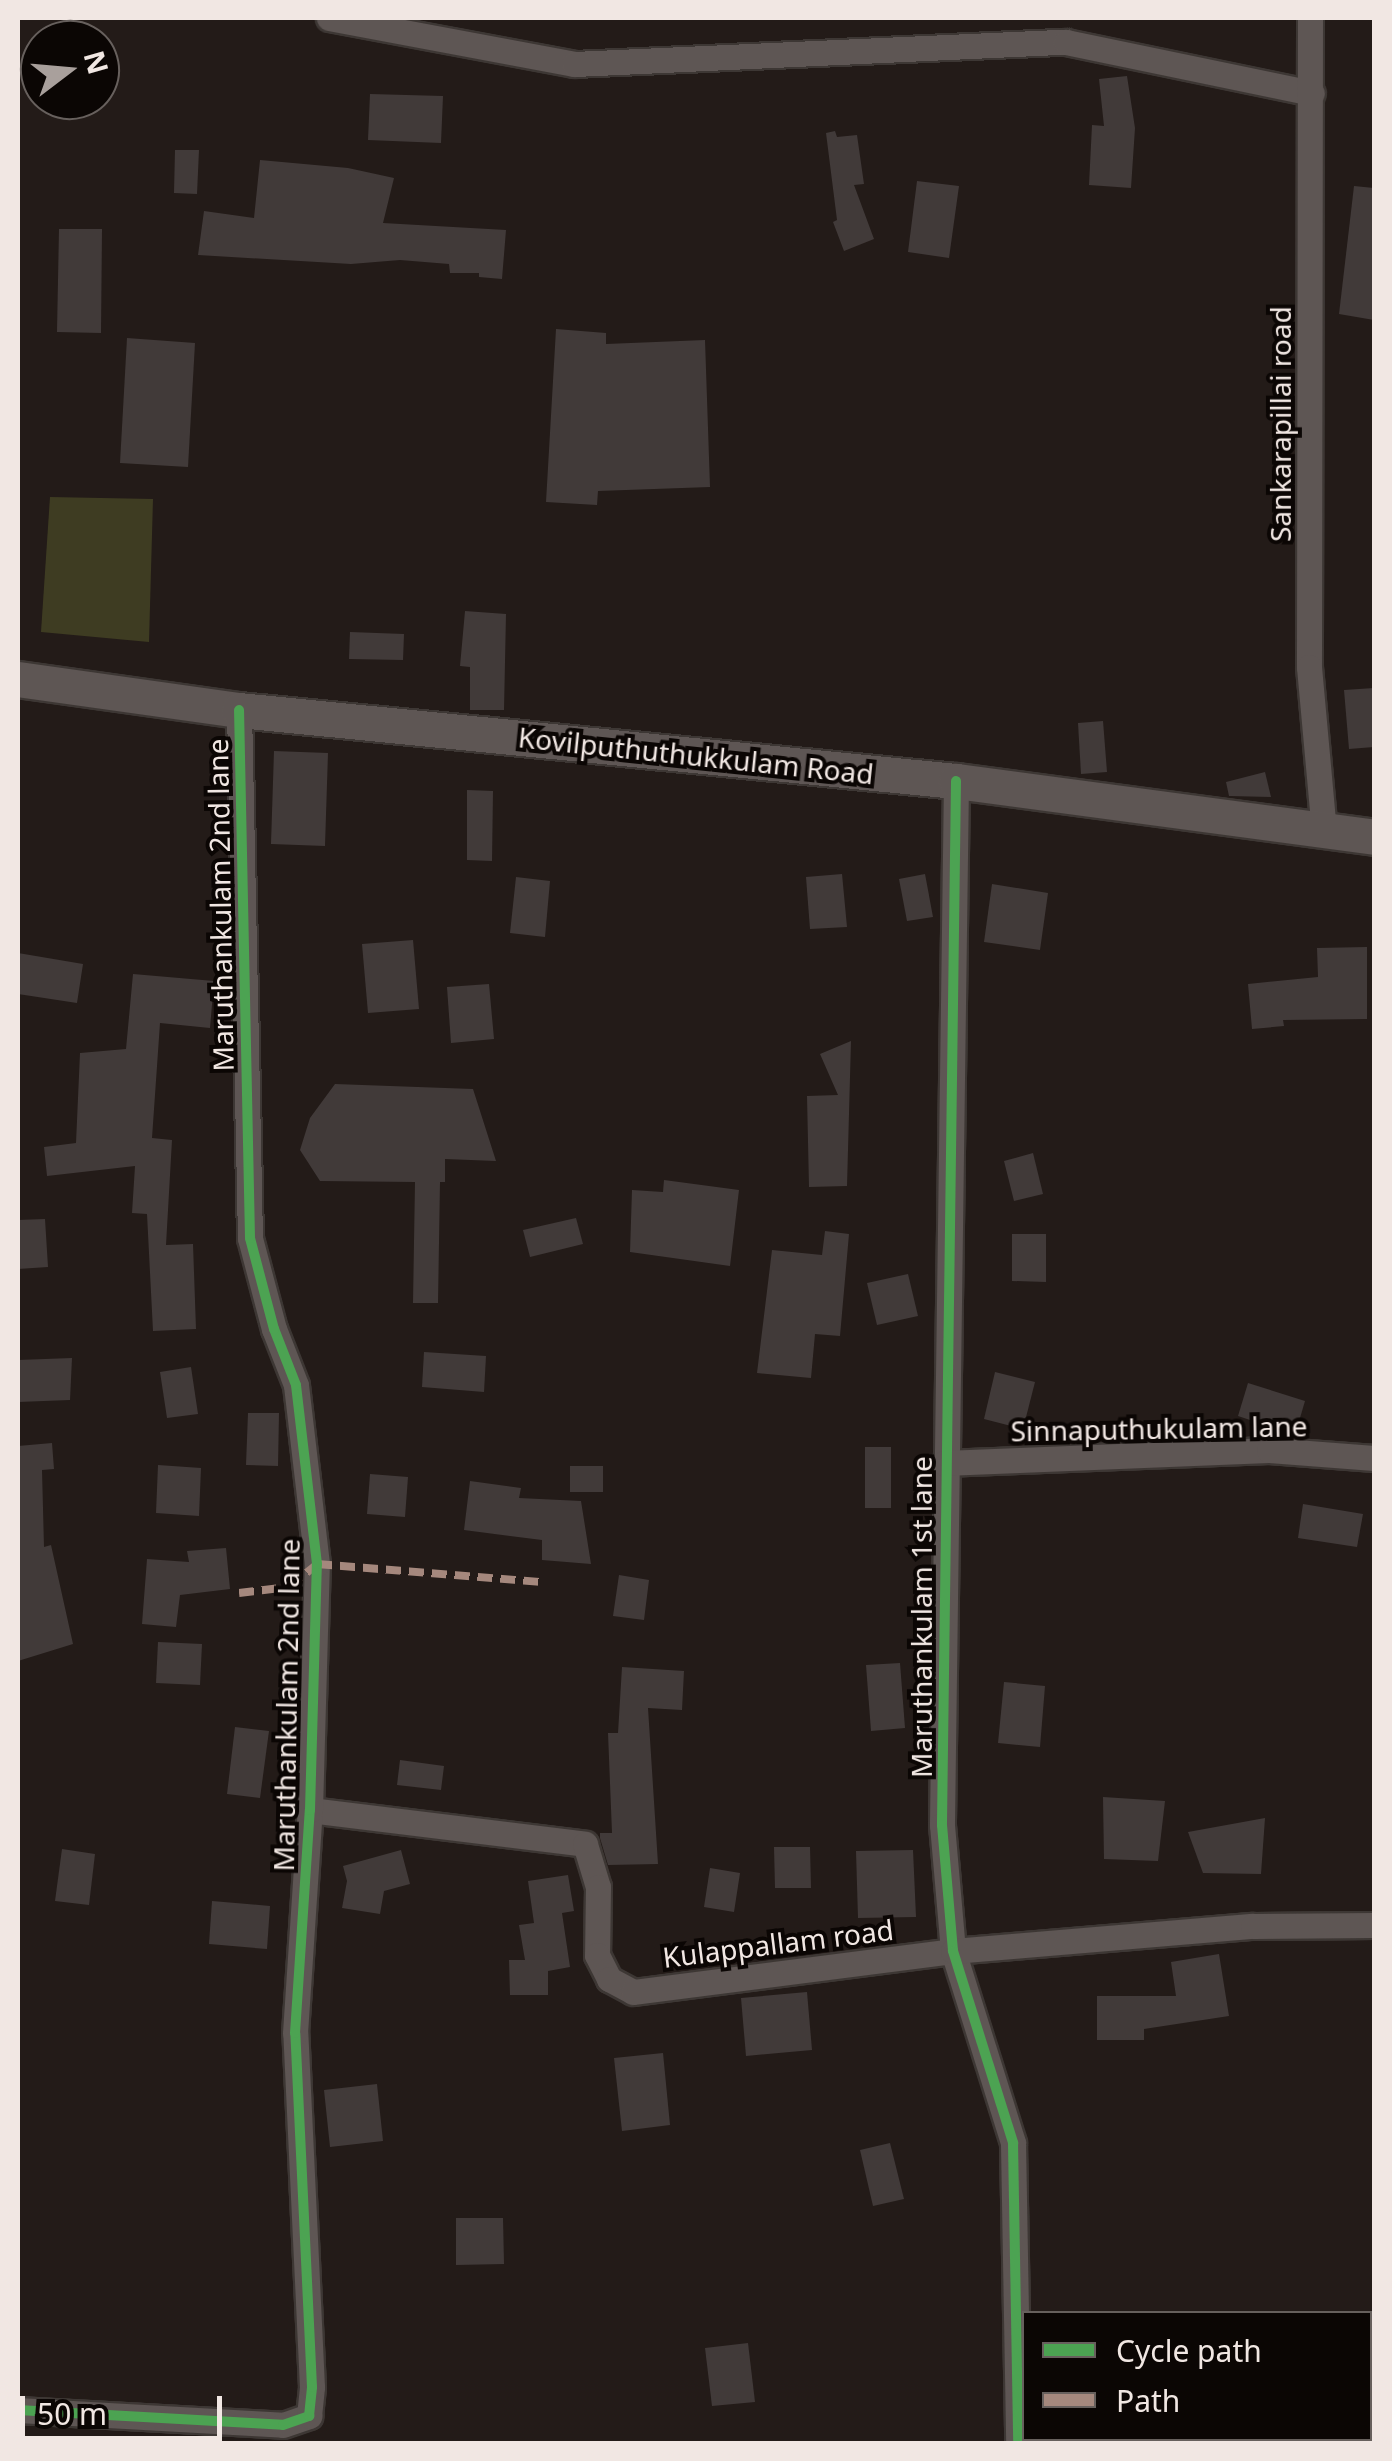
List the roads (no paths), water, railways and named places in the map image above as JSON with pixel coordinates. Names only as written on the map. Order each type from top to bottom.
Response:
[{"type":"street","points":[[329,18],[574,64],[1066,42],[1312,93]]},
{"type":"street","name":"Sankarapillai road","points":[[1310,18],[1309,667],[1324,831]]},
{"type":"street","name":"Kovilputhuthukkulam Road","points":[[18,679],[238,710],[956,781],[1374,836]]},
{"type":"street","name":"Maruthankulam 2nd lane","points":[[18,2410],[283,2424],[309,2416],[312,2388],[295,2033],[310,1810],[317,1564],[296,1385],[274,1330],[250,1238],[238,710]]},
{"type":"street","name":"Maruthankulam 1st lane","points":[[956,781],[942,1825],[953,1950],[1012,2143],[1018,2444]]},
{"type":"street","name":"Sinnaputhukulam lane","points":[[944,1464],[1269,1450],[1374,1458]]},
{"type":"street","name":"Kulappallam road","points":[[310,1810],[585,1844],[598,1888],[597,1955],[609,1979],[634,1992],[953,1950],[1253,1926],[1374,1925]]}]
